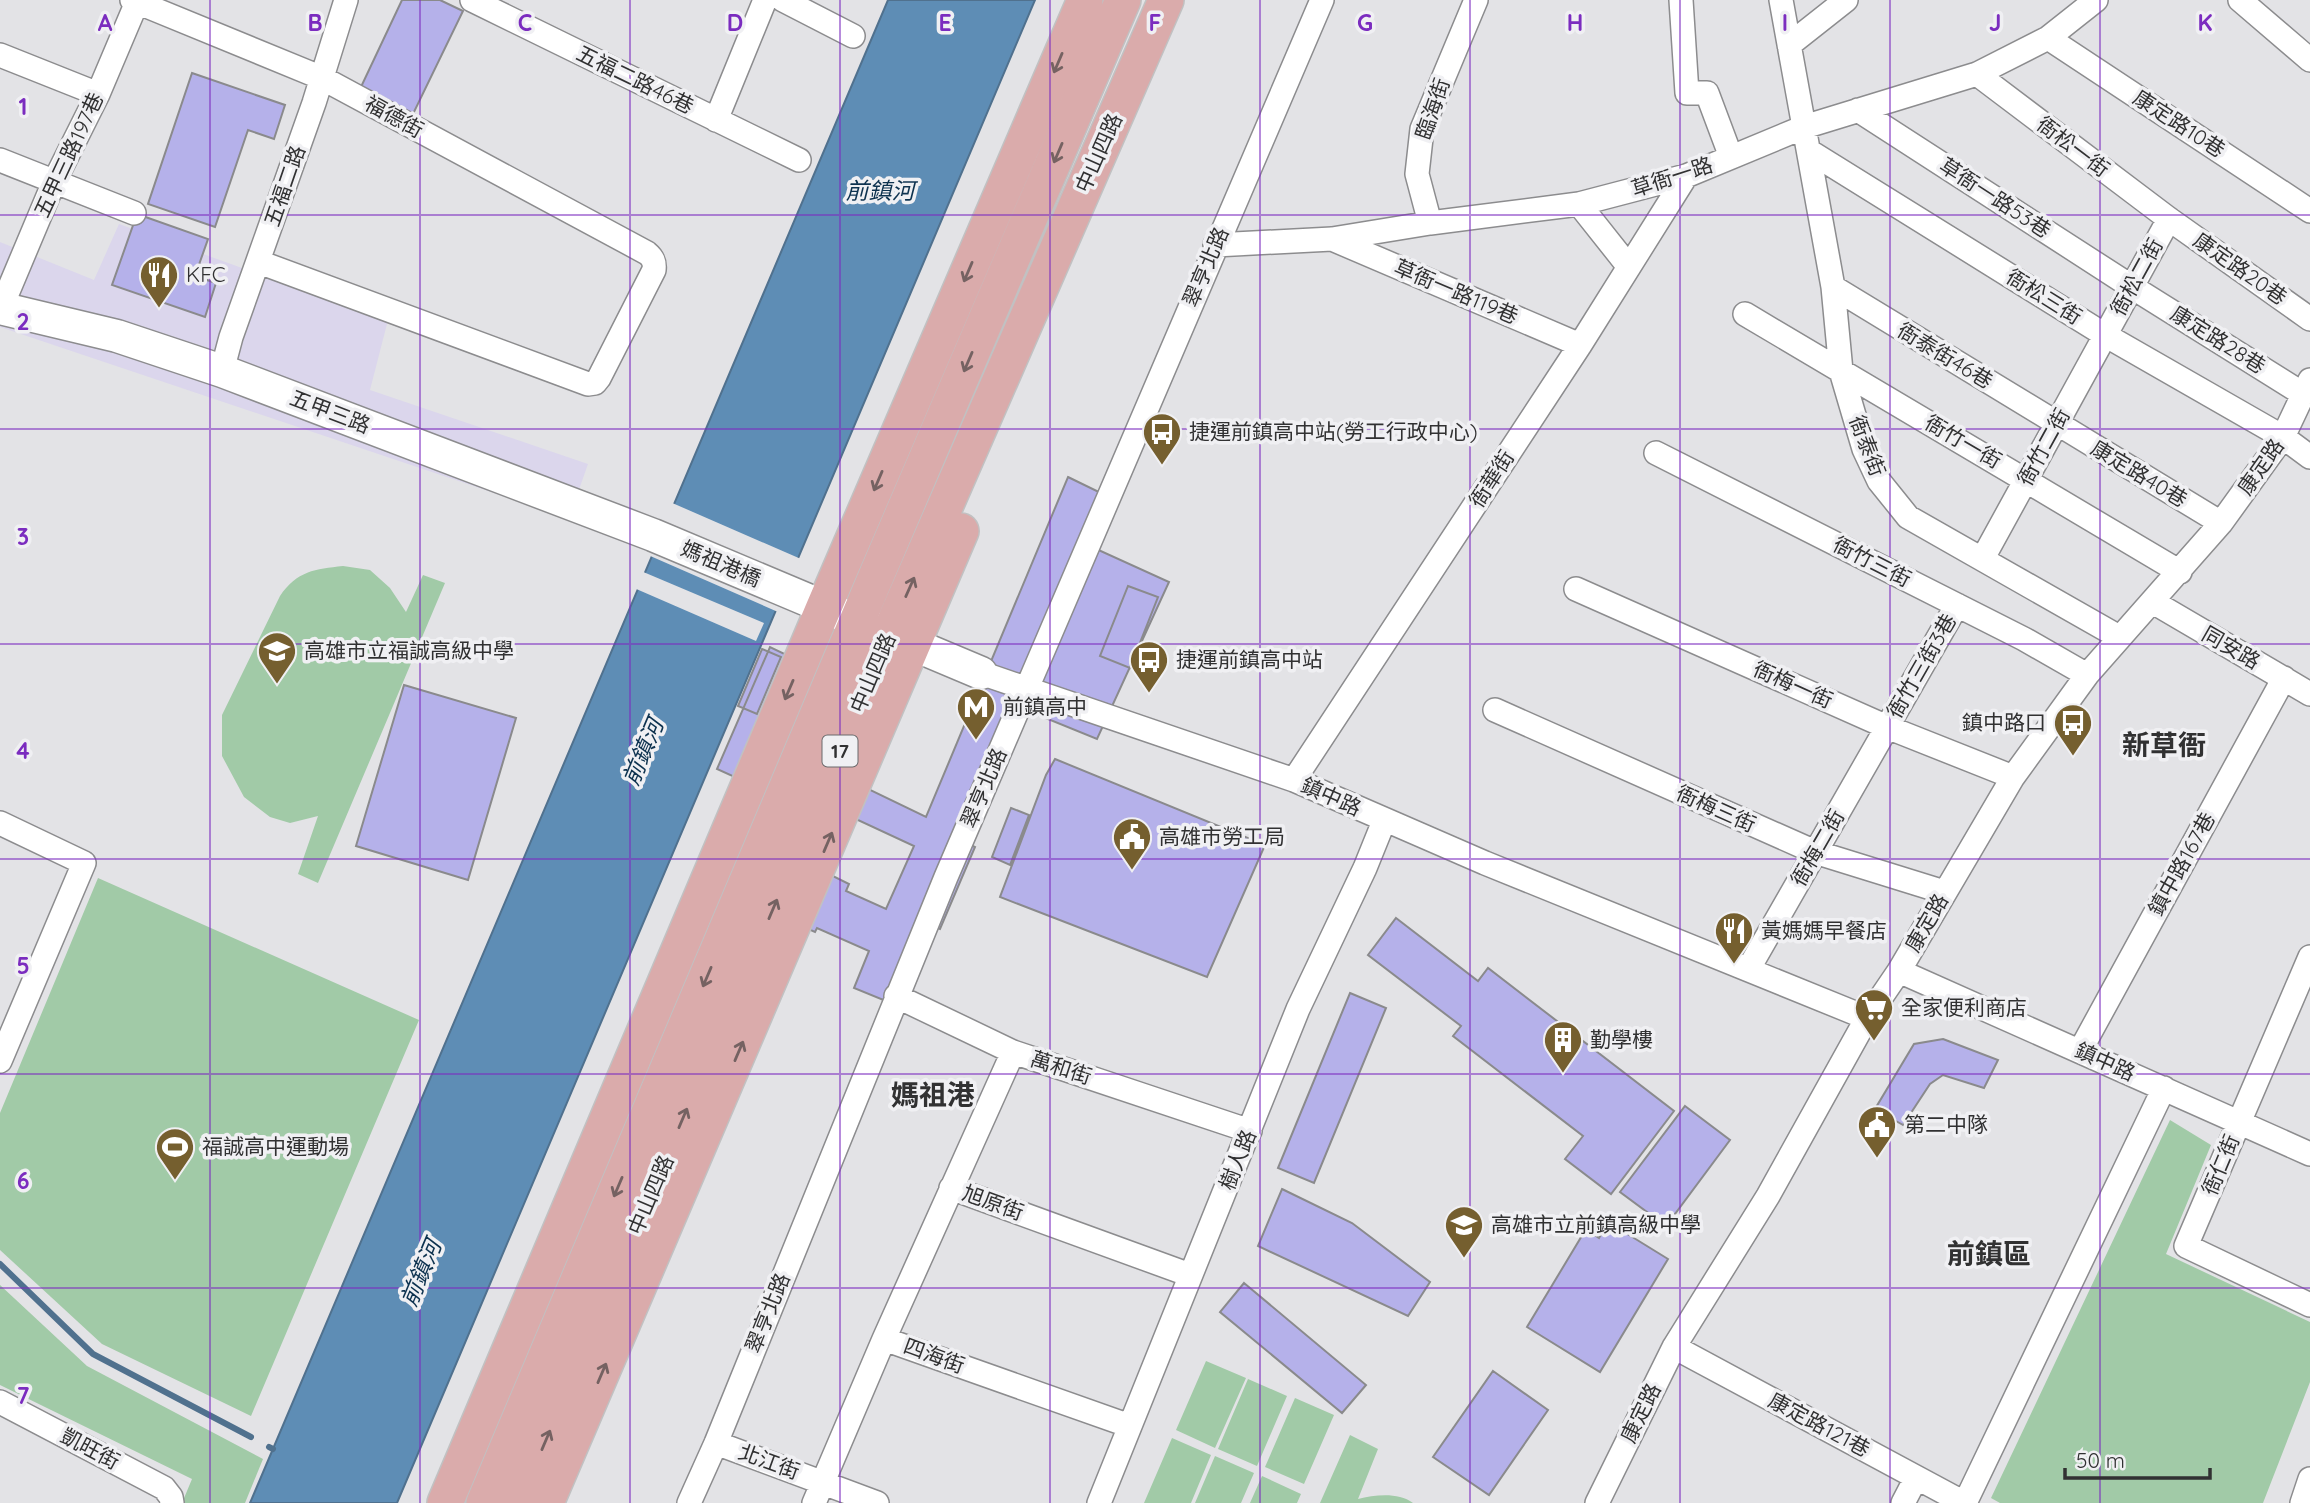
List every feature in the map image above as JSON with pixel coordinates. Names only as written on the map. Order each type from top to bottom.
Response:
[{"type":"main road","points":[[445,1503],[824,607],[1085,0]]},
{"type":"main road","name":"中山四路","points":[[484,1503],[1123,0]]},
{"type":"main road","name":"中山四路","points":[[546,1503],[1166,0]]},
{"type":"main road","name":"中山四路","points":[[519,1503],[1188,0]]},
{"type":"main road","name":"五甲三路","points":[[1,308],[117,336],[222,371],[653,535]]},
{"type":"main road","name":"媽祖港橋","points":[[653,535],[788,593]]},
{"type":"main road","name":"鎮中路","points":[[788,593],[981,673]]},
{"type":"street","name":"五福二路","points":[[222,371],[231,337],[322,78],[346,0]]},
{"type":"street","name":"五福二路46巷","points":[[472,0],[799,160]]},
{"type":"street","points":[[716,120],[765,0]]},
{"type":"street","points":[[783,0],[853,36]]},
{"type":"street","name":"翠亨北路","points":[[689,1503],[716,1443],[896,996],[1322,0]]},
{"type":"street","name":"臨海街","points":[[1430,223],[1417,174],[1422,129],[1476,0]]},
{"type":"street","points":[[1681,0],[1687,93],[1707,93],[1731,157]]},
{"type":"street","name":"衙泰街","points":[[1781,0],[1833,287],[1841,371],[1864,449],[1879,481],[1908,517],[2119,637]]},
{"type":"street","points":[[1789,46],[1846,0]]},
{"type":"street","name":"草衙一路","points":[[1215,245],[1332,239],[1578,204],[1686,176],[1804,127],[1977,74],[2048,38],[2096,0]]},
{"type":"street","points":[[2240,0],[2310,60]]},
{"type":"street","name":"福德街","points":[[135,1],[322,78],[647,253],[655,264],[599,378],[595,383],[588,384],[259,262]]},
{"type":"street","name":"五甲三路197巷","points":[[1,308],[54,182],[97,94],[135,1]]},
{"type":"street","name":"康定路10巷","points":[[2048,38],[2310,211]]},
{"type":"street","points":[[0,55],[97,94]]},
{"type":"street","name":"衙松一街","points":[[1977,74],[2169,219]]},
{"type":"street","name":"草衙一路53巷","points":[[1858,110],[2132,287]]},
{"type":"street","name":"衙松三街","points":[[1809,150],[2105,335],[2283,437],[2310,457]]},
{"type":"street","points":[[0,160],[134,213]]},
{"type":"street","name":"衙華街","points":[[1294,780],[1580,345],[1686,176]]},
{"type":"street","points":[[1578,204],[1629,267]]},
{"type":"street","name":"衙松二街","points":[[2105,335],[2169,219]]},
{"type":"street","name":"康定路20巷","points":[[2169,219],[2310,319]]},
{"type":"street","name":"草衙一路119巷","points":[[1332,239],[1580,345]]},
{"type":"street","name":"衙泰街46巷","points":[[1833,287],[2057,424]]},
{"type":"street","name":"康定路28巷","points":[[2132,287],[2307,387]]},
{"type":"street","name":"衙竹一街","points":[[1745,314],[2180,572]]},
{"type":"street","name":"衙竹二街","points":[[1983,558],[2105,335]]},
{"type":"street","name":"康定路","points":[[1597,1503],[1674,1347],[1768,1196],[1867,1018],[1899,971],[2013,777],[2087,675],[2221,523],[2283,437],[2307,387]]},
{"type":"street","name":"康定路40巷","points":[[2057,424],[2221,523]]},
{"type":"street","name":"衙竹三街","points":[[1656,453],[2024,639],[2087,675]]},
{"type":"street","name":"衙梅一街","points":[[1576,589],[1887,727],[2013,777]]},
{"type":"street","name":"同安路","points":[[2153,602],[2309,692]]},
{"type":"street","name":"衙竹三街3巷","points":[[1887,727],[1957,605]]},
{"type":"street","name":"鎮中路","points":[[981,673],[1294,780],[1384,821],[1867,1018]]},
{"type":"street","name":"鎮中路167巷","points":[[2080,1051],[2284,678]]},
{"type":"street","name":"衙梅三街","points":[[1495,710],[1815,852],[1944,892]]},
{"type":"street","name":"衙梅二街","points":[[1749,968],[1887,727]]},
{"type":"street","name":"樹人路","points":[[1099,1503],[1298,1009],[1365,868],[1384,821]]},
{"type":"street","points":[[0,823],[85,863],[0,1061]]},
{"type":"street","name":"衙仁街","points":[[2310,957],[2186,1246],[2310,1305]]},
{"type":"street","name":"鎮中路","points":[[1899,971],[2310,1154]]},
{"type":"street","points":[[896,996],[1013,1052]]},
{"type":"street","name":"萬和街","points":[[951,1188],[1013,1052],[1250,1131]]},
{"type":"street","points":[[1965,1503],[2164,1088]]},
{"type":"street","name":"旭原街","points":[[884,1339],[951,1188],[1190,1275]]},
{"type":"street","name":"四海街","points":[[819,1492],[884,1339],[1130,1426]]},
{"type":"street","name":"康定路121巷","points":[[1674,1347],[1965,1503]]},
{"type":"street","name":"凱旺街","points":[[0,1402],[164,1488],[172,1503]]},
{"type":"street","name":"北江街","points":[[716,1443],[819,1492],[877,1503]]},
{"type":"street","points":[[1903,1503],[1916,1478]]},
{"type":"street","points":[[2302,1503],[2310,1479]]},
{"type":"shaded area","points":[[119,224],[388,320],[370,390],[588,464],[569,518],[0,327],[0,242],[94,280]]},
{"type":"green space","points":[[343,566],[370,570],[390,588],[406,612],[423,575],[445,583],[318,883],[298,874],[318,816],[290,823],[270,817],[244,797],[222,756],[222,715],[286,588],[307,573]]},
{"type":"green space","name":"福誠高中運動場","points":[[98,878],[419,1020],[251,1416],[102,1344],[0,1250],[0,1113]]},
{"type":"green space","points":[[2170,1120],[2211,1145],[2166,1254],[2310,1322],[2310,1382],[2263,1503],[2000,1503],[1991,1498]]},
{"type":"green space","points":[[0,1285],[87,1366],[263,1459],[245,1503],[182,1503],[192,1479],[0,1385]]},
{"type":"green space","points":[[1206,1361],[1246,1378],[1215,1448],[1176,1430]]},
{"type":"green space","points":[[1248,1379],[1287,1396],[1257,1466],[1218,1449]]},
{"type":"green space","points":[[1295,1398],[1334,1415],[1304,1484],[1265,1467]]},
{"type":"green space","points":[[1350,1435],[1378,1449],[1358,1499],[1393,1496],[1413,1503],[1320,1503]]},
{"type":"green space","points":[[1172,1438],[1211,1455],[1191,1503],[1144,1503]]},
{"type":"green space","points":[[1215,1456],[1254,1473],[1241,1503],[1195,1503]]},
{"type":"green space","points":[[1262,1476],[1301,1494],[1297,1503],[1250,1503]]},
{"type":"water","name":"前鎮河","points":[[888,0],[1035,0],[397,1503],[250,1503]]},
{"type":"pier","points":[[670,502],[801,559],[778,612],[648,555]]},
{"type":"pier","points":[[641,571],[764,623],[756,641],[634,588]]},
{"type":"building","points":[[402,0],[440,0],[463,11],[413,114],[360,89]]},
{"type":"building","points":[[192,73],[285,105],[274,139],[248,130],[215,227],[148,204]]},
{"type":"building","points":[[137,214],[208,239],[195,276],[216,283],[205,317],[112,285]]},
{"type":"building","points":[[1068,477],[1103,494],[1083,543],[1169,582],[1097,739],[1026,710],[966,843],[975,847],[940,929],[932,926],[898,1006],[854,988],[869,951],[817,928],[815,932],[799,925],[823,871],[849,884],[846,891],[886,909],[914,846],[744,767],[739,779],[717,769],[770,647],[793,658],[773,743],[926,817]]},
{"type":"building","points":[[1128,586],[1158,597],[1130,668],[1100,656]]},
{"type":"building","points":[[762,649],[781,657],[757,714],[738,706]]},
{"type":"building","points":[[404,685],[516,718],[468,880],[356,846]]},
{"type":"building","name":"高雄市勞工局","points":[[1055,759],[1265,845],[1207,977],[1000,897],[1046,775]]},
{"type":"building","points":[[1011,808],[1029,815],[1010,865],[992,857]]},
{"type":"building","name":"勤學樓","points":[[1396,918],[1478,981],[1488,968],[1674,1111],[1611,1194],[1565,1159],[1583,1136],[1453,1036],[1461,1026],[1368,955]]},
{"type":"building","points":[[1350,993],[1386,1008],[1314,1183],[1278,1168]]},
{"type":"building","points":[[1943,1039],[1998,1060],[1984,1088],[1943,1075],[1930,1084],[1903,1125],[1875,1109],[1914,1044]]},
{"type":"building","points":[[1685,1106],[1730,1140],[1666,1226],[1620,1192]]},
{"type":"building","points":[[1282,1189],[1352,1223],[1430,1282],[1408,1316],[1258,1246]]},
{"type":"building","points":[[1608,1222],[1668,1259],[1600,1372],[1527,1327],[1586,1229],[1599,1238]]},
{"type":"building","points":[[1244,1283],[1366,1385],[1342,1413],[1220,1312]]},
{"type":"building","points":[[1493,1371],[1548,1410],[1489,1495],[1433,1457]]},
{"type":"waterway","points":[[0,1264],[93,1354],[251,1437]]},
{"type":"waterway","points":[[269,1447],[273,1449]]},
{"type":"place","name":"KFC","points":[[159,309]]},
{"type":"place","name":"捷運前鎮高中站(勞工行政中心)","points":[[1162,466]]},
{"type":"place","name":"高雄市立福誠高級中學","points":[[277,685]]},
{"type":"place","name":"捷運前鎮高中站","points":[[1149,694]]},
{"type":"place","name":"前鎮高中","points":[[976,741]]},
{"type":"place","name":"鎮中路口","points":[[2073,757]]},
{"type":"place","name":"高雄市勞工局","points":[[1132,871]]},
{"type":"place","name":"黃媽媽早餐店","points":[[1734,965]]},
{"type":"place","name":"全家便利商店","points":[[1874,1042]]},
{"type":"place","name":"勤學樓","points":[[1563,1074]]},
{"type":"place","name":"第二中隊","points":[[1877,1159]]},
{"type":"place","name":"福誠高中運動場","points":[[175,1181]]},
{"type":"place","name":"高雄市立前鎮高級中學","points":[[1464,1259]]},
{"type":"district","name":"新草衙","points":[[2164,745]]},
{"type":"district","name":"媽祖港","points":[[933,1095]]},
{"type":"district","name":"前鎮區","points":[[1989,1254]]}]
